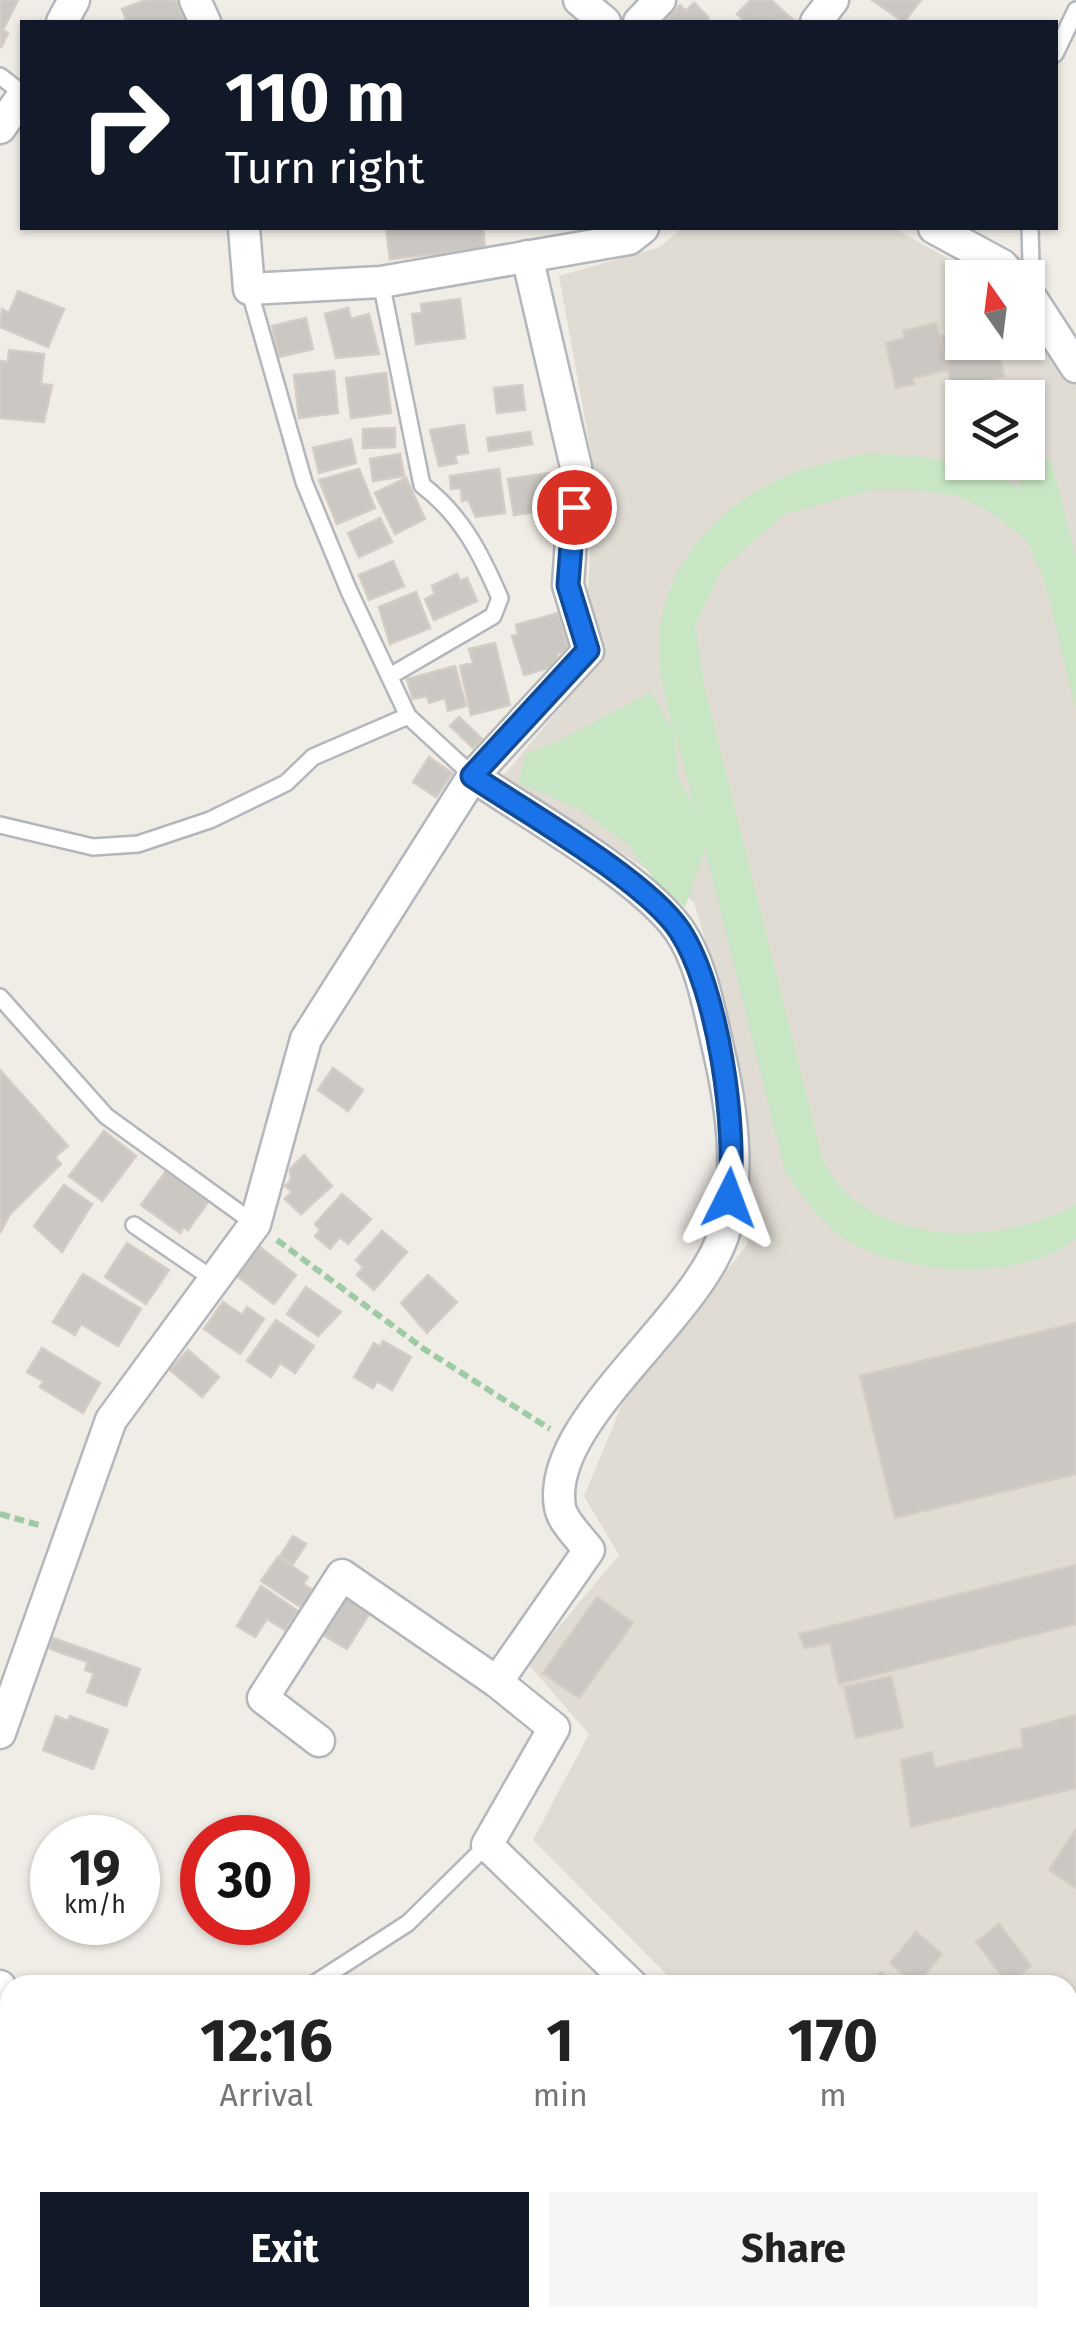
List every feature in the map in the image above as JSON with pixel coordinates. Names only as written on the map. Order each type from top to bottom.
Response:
[{"type":"street","points":[[579,0],[602,20]]},
{"type":"street","points":[[641,20],[660,0]]},
{"type":"street","points":[[818,20],[833,0]]},
{"type":"street","points":[[0,128],[20,98]]},
{"type":"street","points":[[244,230],[250,288],[381,282],[629,239],[640,230]]},
{"type":"street","points":[[938,230],[993,260]]},
{"type":"street","points":[[0,1733],[112,1420],[254,1224],[306,1039],[472,776],[588,650],[568,585],[576,467],[527,256]]},
{"type":"street","points":[[1045,320],[1076,367]]},
{"type":"street","points":[[472,776],[644,893],[680,931],[708,1006],[724,1074],[733,1163],[724,1232],[697,1289],[572,1443],[558,1482],[560,1511],[589,1550],[497,1682]]},
{"type":"street","points":[[320,1741],[263,1698],[342,1575],[497,1682],[554,1728],[486,1846],[621,1975]]},
{"type":"lane","points":[[1058,48],[1076,10]]},
{"type":"lane","points":[[0,76],[20,93]]},
{"type":"lane","points":[[1027,260],[1030,230]]},
{"type":"lane","points":[[381,282],[422,485],[452,508],[477,545],[500,598],[493,616],[390,676]]},
{"type":"lane","points":[[250,288],[304,482],[408,716],[472,776]]},
{"type":"lane","points":[[0,825],[93,848],[138,844],[210,820],[286,783],[313,757],[408,716]]},
{"type":"lane","points":[[0,997],[106,1116],[254,1224]]},
{"type":"lane","points":[[134,1225],[213,1279]]},
{"type":"lane","points":[[327,1975],[408,1923],[486,1846]]},
{"type":"path","points":[[254,1224],[424,1348],[572,1443]]},
{"type":"path","points":[[0,1514],[71,1535]]},
{"type":"shaded area","points":[[680,230],[898,230],[950,260],[945,260],[945,360],[1045,360],[1045,336],[1076,382],[1076,1975],[667,1975],[533,1840],[589,1734],[528,1664],[619,1555],[584,1496],[627,1393],[748,1244],[710,956],[694,902],[596,835],[499,781],[604,655],[588,592],[594,469],[559,276],[660,247]]},
{"type":"green space","points":[[866,453],[927,458],[945,461],[945,480],[1003,480],[1021,490],[1019,480],[1045,480],[1045,460],[1051,459],[1076,557],[1076,712],[1044,578],[1026,540],[992,513],[957,496],[873,490],[784,514],[721,571],[695,625],[704,684],[823,1160],[842,1190],[870,1211],[927,1230],[958,1233],[1021,1226],[1076,1204],[1076,1239],[1029,1262],[974,1269],[918,1265],[854,1245],[820,1217],[785,1171],[705,849],[685,907],[656,882],[630,846],[579,809],[519,783],[526,754],[651,692],[674,732],[678,777],[694,807],[660,666],[659,634],[665,605],[675,577],[710,528],[758,490],[805,469]]},
{"type":"building","points":[[0,0],[18,0],[3,30],[8,33],[1,48]]},
{"type":"building","points":[[146,0],[176,0],[184,20],[126,20],[122,9]]},
{"type":"building","points":[[751,0],[772,1],[792,19],[744,20],[737,14]]},
{"type":"building","points":[[872,0],[921,0],[906,20]]},
{"type":"building","points":[[694,3],[709,18],[666,20],[680,5],[686,11]]},
{"type":"building","points":[[386,230],[483,230],[485,248],[390,259]]},
{"type":"building","points":[[18,291],[64,309],[48,347],[0,327],[2,309],[9,313]]},
{"type":"building","points":[[460,299],[465,338],[416,344],[412,314],[422,313],[421,304]]},
{"type":"building","points":[[348,308],[351,319],[369,314],[379,354],[336,358],[325,314]]},
{"type":"building","points":[[306,318],[313,349],[279,357],[272,326]]},
{"type":"building","points":[[936,323],[948,370],[912,378],[914,384],[896,388],[886,343],[905,338],[903,331]]},
{"type":"building","points":[[9,350],[44,354],[41,384],[52,385],[44,422],[0,418],[0,361],[8,362]]},
{"type":"building","points":[[946,360],[1001,361],[1004,376],[950,380]]},
{"type":"building","points":[[334,371],[338,413],[299,418],[294,375]]},
{"type":"building","points":[[386,373],[391,413],[351,418],[346,378]]},
{"type":"building","points":[[522,385],[525,410],[497,413],[494,388]]},
{"type":"building","points":[[464,425],[468,453],[455,455],[457,463],[439,466],[430,430]]},
{"type":"building","points":[[395,428],[395,447],[363,448],[363,429]]},
{"type":"building","points":[[530,432],[532,444],[489,451],[487,438]]},
{"type":"building","points":[[351,439],[356,463],[319,473],[313,448]]},
{"type":"building","points":[[400,454],[404,476],[373,481],[370,459]]},
{"type":"building","points":[[359,469],[375,508],[337,524],[319,480]]},
{"type":"building","points":[[499,469],[505,513],[476,517],[468,500],[462,501],[461,488],[451,489],[450,476]]},
{"type":"building","points":[[550,473],[550,510],[514,515],[508,479]]},
{"type":"building","points":[[406,478],[425,519],[395,534],[375,493]]},
{"type":"building","points":[[380,518],[392,542],[359,557],[348,533]]},
{"type":"building","points":[[393,561],[404,586],[369,600],[359,575]]},
{"type":"building","points":[[457,574],[460,581],[467,578],[477,601],[434,620],[425,599],[435,594],[432,586]]},
{"type":"building","points":[[416,592],[430,628],[390,644],[379,607]]},
{"type":"building","points":[[558,613],[569,651],[557,654],[560,665],[524,675],[512,636],[518,634],[516,625]]},
{"type":"building","points":[[495,643],[510,705],[471,715],[460,666],[473,663],[469,649]]},
{"type":"building","points":[[455,666],[466,706],[448,711],[445,698],[429,703],[427,696],[413,699],[407,679]]},
{"type":"building","points":[[459,717],[482,739],[473,748],[450,726]]},
{"type":"building","points":[[429,757],[452,773],[436,797],[413,782]]},
{"type":"building","points":[[333,1068],[363,1090],[348,1111],[318,1090]]},
{"type":"building","points":[[0,1070],[68,1146],[55,1157],[61,1164],[10,1214],[0,1233]]},
{"type":"building","points":[[104,1131],[136,1156],[102,1201],[69,1176]]},
{"type":"building","points":[[304,1155],[332,1186],[301,1214],[285,1199],[292,1192],[285,1186],[291,1180],[290,1169]]},
{"type":"building","points":[[166,1171],[208,1202],[188,1230],[184,1227],[180,1233],[141,1205]]},
{"type":"building","points":[[64,1185],[92,1204],[62,1252],[34,1226]]},
{"type":"building","points":[[342,1194],[371,1219],[348,1244],[340,1237],[330,1249],[315,1236],[320,1230],[315,1224]]},
{"type":"building","points":[[382,1231],[407,1252],[374,1290],[357,1275],[363,1267],[356,1260]]},
{"type":"building","points":[[127,1243],[169,1270],[146,1304],[105,1277]]},
{"type":"building","points":[[260,1247],[296,1275],[274,1304],[237,1276]]},
{"type":"building","points":[[83,1274],[141,1309],[118,1346],[81,1324],[75,1335],[53,1322]]},
{"type":"building","points":[[428,1275],[457,1302],[427,1333],[401,1303]]},
{"type":"building","points":[[306,1287],[341,1312],[318,1336],[287,1314]]},
{"type":"building","points":[[223,1302],[242,1315],[247,1307],[264,1319],[240,1354],[204,1329]]},
{"type":"building","points":[[276,1320],[314,1346],[295,1373],[280,1363],[271,1377],[247,1361]]},
{"type":"building","points":[[1076,1323],[1076,1474],[895,1518],[860,1376]]},
{"type":"building","points":[[383,1341],[411,1357],[392,1390],[377,1381],[373,1388],[354,1377],[374,1343],[380,1347]]},
{"type":"building","points":[[42,1348],[100,1383],[83,1413],[40,1387],[43,1381],[27,1372]]},
{"type":"building","points":[[188,1350],[219,1377],[202,1397],[170,1370]]},
{"type":"building","points":[[293,1536],[306,1544],[293,1564],[280,1556]]},
{"type":"building","points":[[278,1557],[308,1577],[303,1584],[316,1592],[305,1610],[261,1581]]},
{"type":"building","points":[[1076,1565],[1076,1624],[839,1684],[830,1643],[805,1648],[799,1634]]},
{"type":"building","points":[[261,1586],[298,1611],[285,1630],[267,1619],[255,1637],[237,1626]]},
{"type":"building","points":[[342,1593],[371,1611],[347,1649],[318,1632]]},
{"type":"building","points":[[597,1597],[633,1623],[579,1698],[543,1673]]},
{"type":"building","points":[[53,1638],[140,1669],[126,1706],[87,1692],[94,1673],[85,1670],[88,1662],[50,1649]]},
{"type":"building","points":[[891,1676],[903,1727],[856,1738],[844,1687]]},
{"type":"building","points":[[1076,1715],[1076,1788],[911,1827],[901,1760],[932,1752],[935,1768],[1023,1747],[1021,1730]]},
{"type":"building","points":[[56,1716],[68,1721],[70,1716],[108,1730],[93,1769],[43,1750]]},
{"type":"building","points":[[1076,1829],[1076,1888],[1049,1870]]},
{"type":"building","points":[[999,1924],[1031,1966],[1020,1975],[1001,1975],[976,1942]]},
{"type":"building","points":[[916,1932],[942,1954],[924,1975],[904,1975],[890,1963]]},
{"type":"route","points":[[574,507],[568,585],[588,650],[472,776],[644,893],[680,931],[708,1006],[724,1074],[733,1163],[729,1198]]}]
